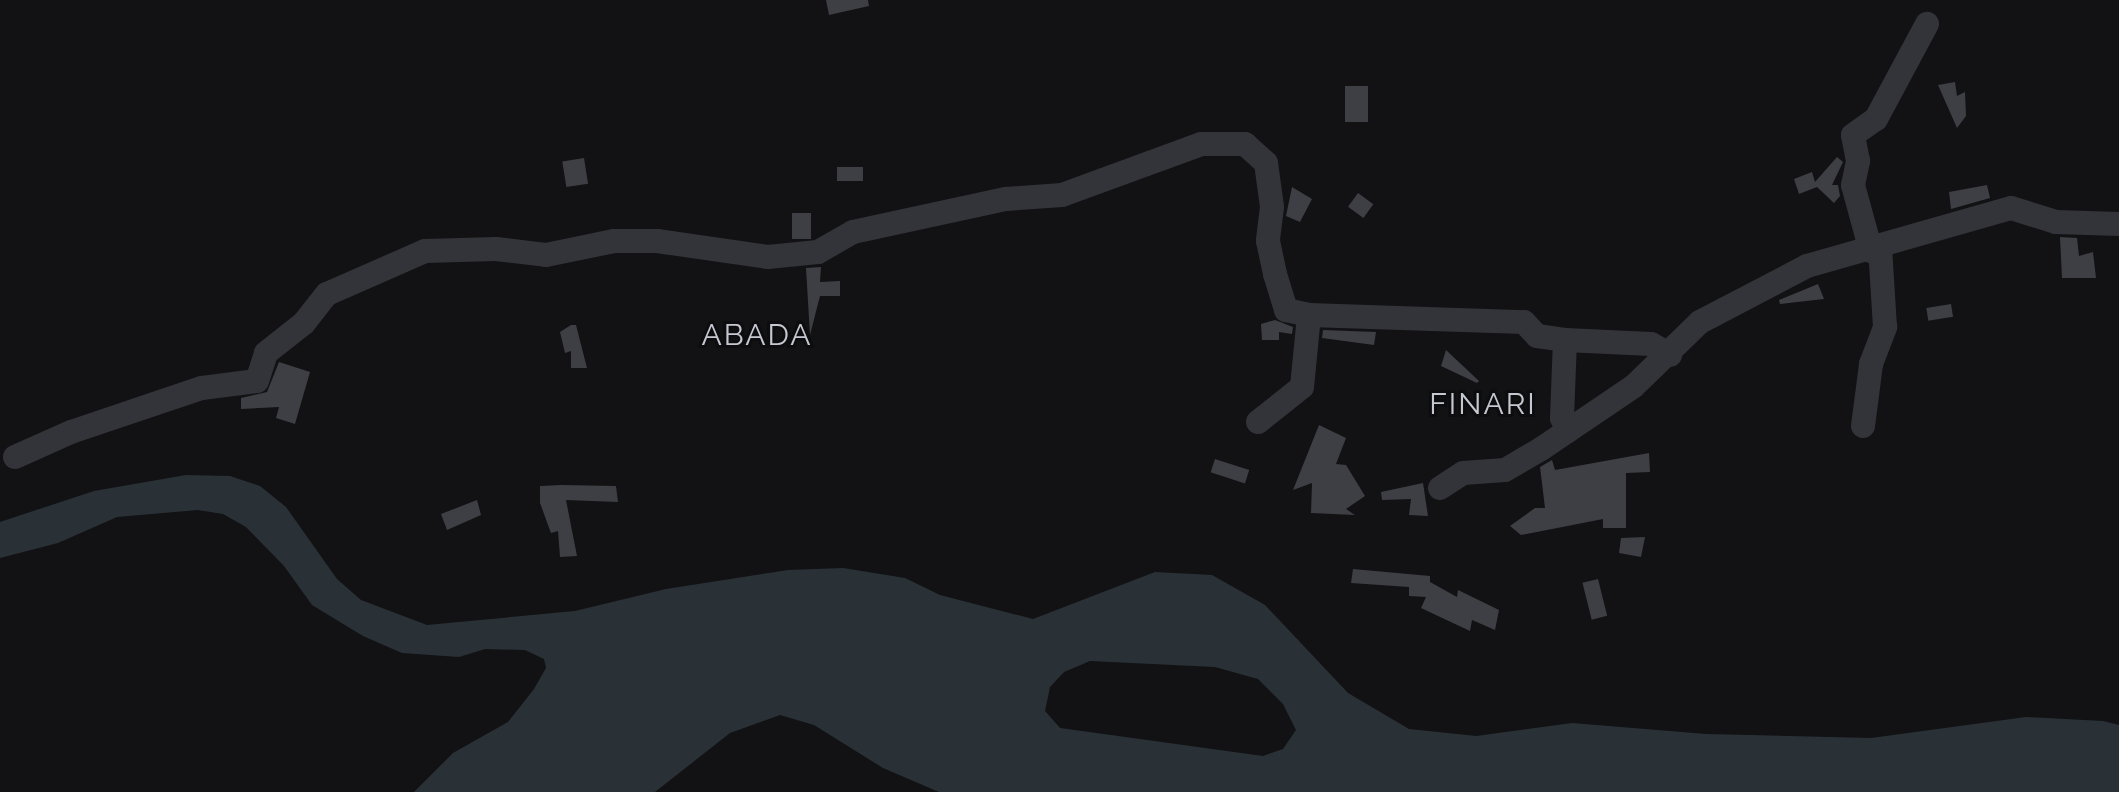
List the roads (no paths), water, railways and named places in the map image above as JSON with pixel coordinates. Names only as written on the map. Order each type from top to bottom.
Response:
[{"type":"street","points":[[1863,426],[1871,364],[1885,327],[1876,250],[1853,185],[1858,161],[1853,135],[1876,119],[1927,24]]},
{"type":"street","points":[[15,457],[71,432],[202,388],[257,381],[266,353],[304,323],[327,294],[425,251],[496,249],[546,255],[614,241],[657,241],[768,257],[818,252],[868,228],[1006,199],[1062,195],[1201,144],[1245,144],[1266,163],[1272,207],[1268,241],[1286,310],[1309,315],[1524,322],[1537,336],[1651,344],[1670,355]]},
{"type":"street","points":[[1440,488],[1463,473],[1505,470],[1568,431],[1670,355],[1700,322],[1807,266],[1876,250],[2011,208],[2056,222],[2119,224]]},
{"type":"street","points":[[1258,422],[1302,387],[1309,315]]},
{"type":"street","points":[[1565,340],[1562,418],[1568,431]]},
{"type":"district","name":"ABADA","points":[[757,335]]},
{"type":"district","name":"FINARI","points":[[1483,404]]}]
